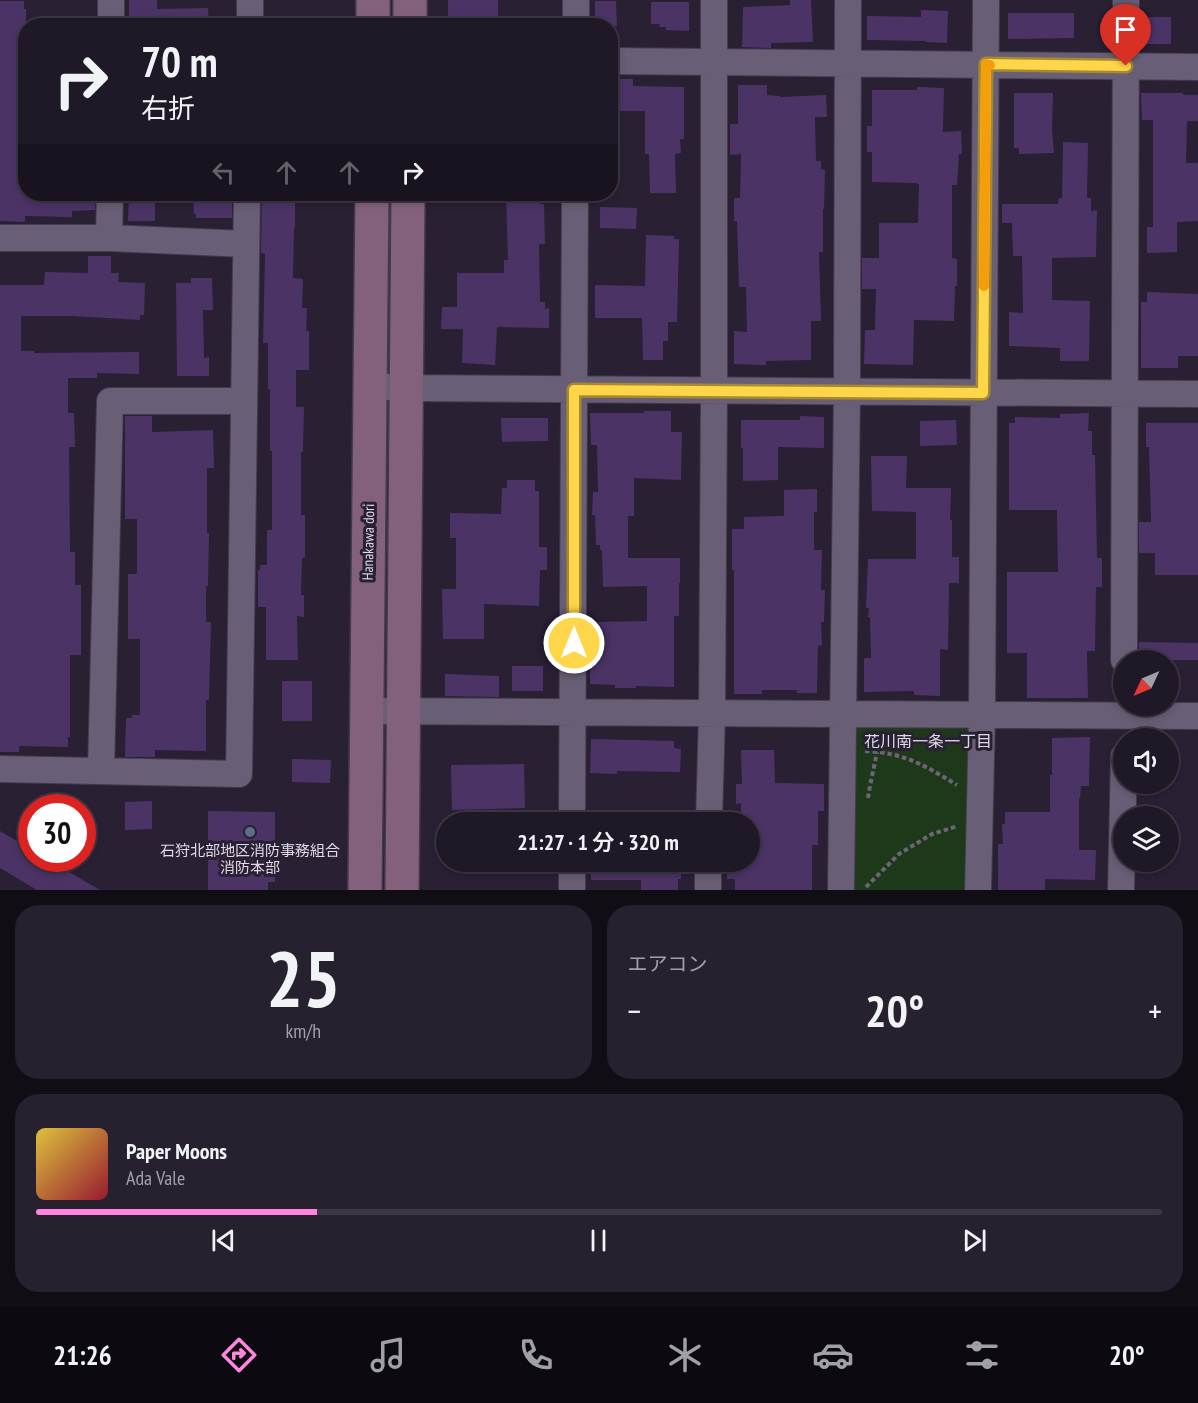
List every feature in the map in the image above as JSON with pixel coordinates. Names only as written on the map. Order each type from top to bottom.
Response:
[{"type":"street","points":[[111,0],[111,18]]},
{"type":"street","points":[[250,0],[250,18]]},
{"type":"street","points":[[373,0],[373,18]]},
{"type":"street","points":[[410,0],[410,18]]},
{"type":"street","points":[[576,0],[576,18]]},
{"type":"street","points":[[709,812],[714,391],[714,0]]},
{"type":"street","points":[[841,890],[847,392],[848,0]]},
{"type":"street","points":[[978,890],[982,715],[986,0]]},
{"type":"street","points":[[1124,650],[1126,0]]},
{"type":"street","points":[[618,61],[1198,67]]},
{"type":"street","points":[[109,238],[110,201]]},
{"type":"street","points":[[0,769],[239,774],[247,201]]},
{"type":"street","name":"Hanakawa dori","points":[[364,890],[372,201]]},
{"type":"street","points":[[402,890],[408,201]]},
{"type":"street","points":[[573,812],[575,201]]},
{"type":"street","points":[[0,238],[109,238],[246,244]]},
{"type":"street","points":[[370,386],[574,390],[1198,394]]},
{"type":"street","points":[[101,771],[110,401],[244,401]]},
{"type":"street","points":[[366,711],[982,715],[1124,720],[1198,716]]},
{"type":"street","points":[[1121,890],[1123,794]]},
{"type":"street","points":[[572,872],[572,890]]},
{"type":"street","points":[[708,872],[708,890]]},
{"type":"path","points":[[861,751],[894,754],[924,765],[957,784],[956,795]]},
{"type":"path","points":[[953,827],[954,816]]},
{"type":"path","points":[[863,890],[899,854],[932,834],[979,821]]},
{"type":"green space","points":[[860,724],[969,729],[972,734],[974,890],[841,890],[853,731]]},
{"type":"building","points":[[129,0],[157,0],[157,9],[208,8],[209,18],[129,18]]},
{"type":"building","points":[[448,0],[498,0],[498,18],[448,18]]},
{"type":"building","points":[[790,0],[811,0],[813,42],[771,43],[771,48],[742,47],[743,7],[790,5]]},
{"type":"building","points":[[0,1],[24,1],[26,18],[18,18],[18,201],[95,201],[95,210],[72,211],[72,217],[25,216],[25,222],[0,221]]},
{"type":"building","points":[[595,1],[616,1],[617,18],[595,18]]},
{"type":"building","points":[[651,2],[689,2],[689,31],[666,30],[666,27],[659,27],[660,24],[651,24]]},
{"type":"building","points":[[921,10],[948,11],[947,43],[867,40],[867,16],[921,17]]},
{"type":"building","points":[[1008,13],[1074,13],[1074,38],[1008,39]]},
{"type":"building","points":[[1142,17],[1171,17],[1171,44],[1147,44],[1147,40],[1142,40]]},
{"type":"building","points":[[618,79],[633,79],[633,86],[684,87],[684,139],[680,139],[681,153],[675,154],[676,193],[650,193],[649,154],[645,154],[645,111],[618,111]]},
{"type":"building","points":[[738,85],[767,85],[767,95],[780,97],[826,95],[827,117],[815,117],[816,161],[821,161],[821,169],[825,170],[823,252],[819,252],[821,321],[811,321],[811,360],[766,361],[766,365],[734,364],[734,331],[747,332],[746,287],[739,287],[737,221],[734,221],[734,198],[740,198],[741,154],[730,155],[730,124],[738,124]]},
{"type":"building","points":[[917,87],[944,88],[943,132],[961,131],[962,154],[959,154],[957,185],[952,185],[952,258],[957,259],[954,321],[914,320],[913,365],[864,364],[865,330],[875,330],[876,289],[862,289],[862,258],[879,258],[879,223],[918,223],[919,184],[872,182],[872,152],[867,152],[867,126],[872,126],[872,90],[917,90]]},
{"type":"building","points":[[1014,93],[1053,93],[1054,153],[1019,154],[1019,148],[1014,148]]},
{"type":"building","points":[[1141,93],[1198,95],[1198,121],[1187,121],[1186,163],[1198,163],[1198,221],[1177,222],[1177,252],[1147,253],[1147,227],[1153,227],[1153,120],[1142,120]]},
{"type":"building","points":[[1063,142],[1088,143],[1087,198],[1091,198],[1091,211],[1097,210],[1096,257],[1052,258],[1052,300],[1090,301],[1089,361],[1060,361],[1060,348],[1009,346],[1009,312],[1023,313],[1022,256],[1013,256],[1012,223],[1002,223],[1002,204],[1058,204],[1059,198],[1062,198]]},
{"type":"building","points":[[129,201],[155,201],[155,221],[128,221]]},
{"type":"building","points":[[193,201],[232,201],[232,218],[196,218]]},
{"type":"building","points":[[262,201],[295,201],[293,278],[303,279],[302,308],[307,308],[306,331],[309,331],[309,370],[296,370],[296,407],[304,407],[301,515],[305,515],[305,558],[302,558],[301,595],[304,595],[304,617],[297,616],[298,660],[266,660],[266,607],[258,607],[258,570],[260,570],[260,565],[267,565],[267,530],[272,530],[268,343],[263,343],[265,254],[261,253]]},
{"type":"building","points":[[506,201],[540,201],[540,204],[544,204],[545,244],[539,244],[540,302],[545,302],[545,309],[549,308],[549,328],[497,327],[495,365],[462,363],[463,329],[441,329],[442,307],[457,307],[457,273],[504,273],[504,260],[508,260]]},
{"type":"building","points":[[600,207],[637,208],[636,229],[600,228]]},
{"type":"building","points":[[646,235],[674,236],[674,239],[679,239],[677,322],[668,322],[668,341],[663,341],[663,360],[643,360],[642,318],[595,318],[595,285],[645,286]]},
{"type":"building","points":[[88,256],[111,256],[111,273],[119,273],[118,282],[145,283],[144,315],[140,315],[140,320],[21,316],[21,351],[34,351],[34,353],[139,352],[139,374],[97,373],[97,378],[68,378],[68,413],[74,413],[75,447],[69,447],[70,552],[75,552],[75,585],[81,585],[81,655],[70,655],[70,737],[68,737],[68,747],[19,746],[19,752],[0,752],[0,285],[44,285],[45,272],[88,273]]},
{"type":"building","points":[[191,278],[212,278],[213,310],[203,310],[204,358],[209,357],[209,376],[177,376],[176,283],[191,283]]},
{"type":"building","points":[[1147,292],[1198,294],[1198,356],[1178,356],[1178,368],[1141,368],[1141,302],[1147,302]]},
{"type":"building","points":[[644,411],[671,411],[671,432],[682,432],[681,480],[634,478],[634,516],[628,516],[628,558],[680,558],[679,616],[674,616],[674,687],[615,688],[615,685],[590,684],[590,655],[596,655],[595,622],[647,621],[647,586],[603,587],[602,550],[600,550],[600,545],[596,545],[595,515],[592,515],[593,492],[598,492],[597,445],[591,445],[590,413],[644,413]]},
{"type":"building","points":[[1089,413],[1088,431],[1092,431],[1092,455],[1095,455],[1097,558],[1102,558],[1102,587],[1096,587],[1095,651],[1087,651],[1088,698],[1027,698],[1027,653],[1007,653],[1007,572],[1058,572],[1057,510],[1009,510],[1009,423],[1015,423],[1015,417],[1060,418],[1060,414]]},
{"type":"building","points":[[125,416],[152,416],[152,432],[213,430],[214,468],[207,468],[207,533],[209,533],[206,622],[211,622],[209,700],[206,700],[206,751],[155,750],[155,757],[125,757],[126,718],[140,715],[140,639],[128,639],[128,574],[137,574],[137,519],[125,519]]},
{"type":"building","points":[[800,416],[824,417],[824,448],[778,447],[778,480],[743,481],[741,420],[800,420]]},
{"type":"building","points":[[501,418],[548,418],[548,441],[502,442]]},
{"type":"building","points":[[956,420],[957,445],[920,446],[920,421]]},
{"type":"building","points":[[1146,423],[1198,423],[1198,575],[1155,575],[1155,553],[1139,553],[1139,522],[1151,522]]},
{"type":"building","points":[[871,456],[907,456],[906,488],[951,488],[952,557],[959,557],[959,583],[949,583],[948,650],[940,649],[940,696],[914,695],[914,691],[864,692],[864,658],[871,658],[870,617],[868,617],[869,608],[866,608],[868,559],[916,559],[916,512],[872,511]]},
{"type":"building","points":[[507,480],[535,480],[535,491],[539,491],[539,547],[547,547],[547,570],[540,570],[539,606],[484,604],[484,639],[443,639],[442,589],[456,589],[456,538],[450,538],[450,513],[501,514],[502,488],[507,488]]},
{"type":"building","points":[[817,489],[817,512],[814,512],[814,550],[822,550],[821,590],[825,590],[824,622],[821,622],[822,645],[818,646],[817,693],[797,693],[797,690],[762,690],[762,694],[734,694],[732,529],[744,529],[744,517],[784,516],[784,490]]},
{"type":"building","points":[[1139,642],[1198,643],[1198,660],[1179,660],[1179,650],[1139,650]]},
{"type":"building","points":[[512,666],[543,666],[543,691],[512,691]]},
{"type":"building","points":[[445,674],[499,676],[499,697],[445,696]]},
{"type":"building","points":[[282,681],[312,681],[312,721],[282,721]]},
{"type":"building","points":[[1090,737],[1089,786],[1081,786],[1079,798],[1079,850],[1096,850],[1095,880],[1045,879],[1045,890],[998,890],[998,844],[1003,844],[1002,824],[1005,824],[1005,812],[1050,812],[1052,738]]},
{"type":"building","points":[[591,739],[674,741],[674,748],[681,749],[680,772],[590,773]]},
{"type":"building","points":[[741,750],[774,750],[775,783],[824,784],[824,811],[818,811],[818,845],[812,845],[812,890],[735,890],[735,879],[727,879],[727,872],[760,872],[760,812],[741,812],[741,803],[736,804],[736,784],[742,784]]},
{"type":"building","points":[[292,759],[331,760],[330,783],[292,782]]},
{"type":"building","points":[[524,764],[525,808],[452,810],[451,765]]},
{"type":"building","points":[[152,801],[152,829],[125,830],[125,802]]},
{"type":"building","points":[[208,811],[275,812],[275,882],[268,882],[268,890],[208,890]]},
{"type":"building","points":[[0,831],[18,842],[18,872],[69,872],[100,890],[37,890],[0,868]]},
{"type":"building","points":[[591,872],[681,872],[681,879],[678,879],[678,890],[641,890],[641,880],[591,880]]},
{"type":"slow traffic","points":[[984,286],[986,64],[990,65]]},
{"type":"place","name":"石狩北部地区消防事務組合 消防本部","points":[[250,832]]},
{"type":"district","name":"花川南一条一丁目","points":[[928,741]]},
{"type":"route","points":[[574,643],[574,390],[983,393],[986,64],[1126,66]]}]
